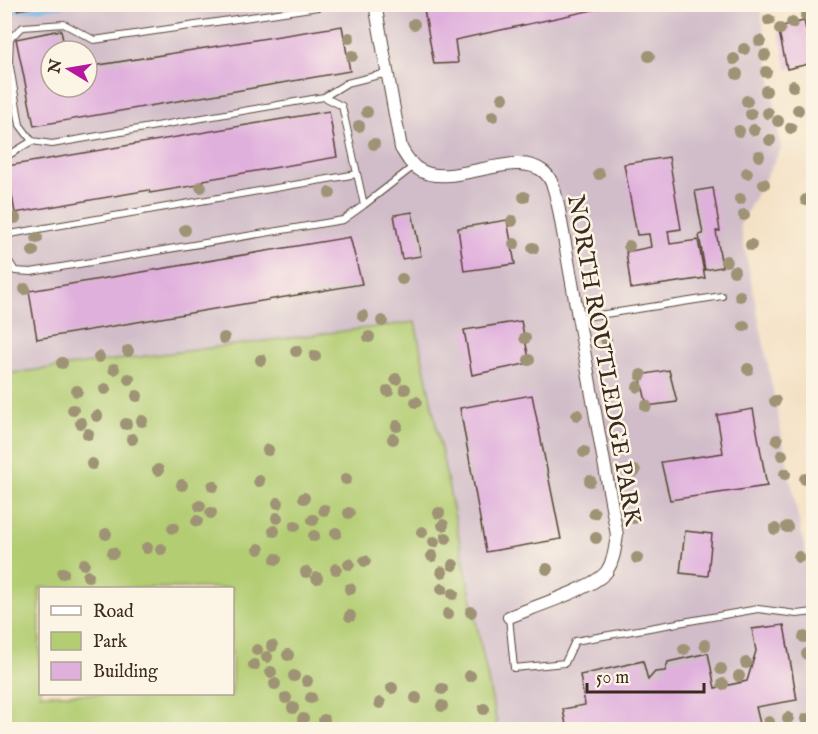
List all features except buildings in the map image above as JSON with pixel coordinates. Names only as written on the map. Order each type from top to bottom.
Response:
[{"type":"street","points":[[375,4],[401,148],[408,161],[414,166]]},
{"type":"street","name":"NORTH ROUTLEDGE PARK","points":[[414,166],[429,175],[446,175],[516,164],[531,165],[544,172],[551,181],[559,210],[617,535],[614,557],[606,573],[589,584],[509,617]]},
{"type":"lane","points":[[32,141],[20,125],[9,61],[10,38],[23,27],[64,24],[94,40],[318,7],[321,4]]},
{"type":"lane","points":[[4,158],[32,141],[52,144],[324,97],[347,83],[387,73]]},
{"type":"lane","points":[[324,97],[342,106],[364,205]]},
{"type":"lane","points":[[4,253],[15,271],[31,273],[343,220],[414,166]]},
{"type":"lane","points":[[4,235],[357,174]]},
{"type":"lane","points":[[579,318],[722,297]]},
{"type":"lane","points":[[509,617],[514,668],[565,663],[576,641],[758,609],[797,614],[813,612]]},
{"type":"shaded area","points":[[4,5],[760,5],[781,149],[740,225],[813,592],[813,724],[801,730],[498,729],[414,322],[5,375]]},
{"type":"green space","points":[[415,322],[498,729],[5,729],[5,374]]},
{"type":"waterway","points":[[4,12],[72,4]]}]
